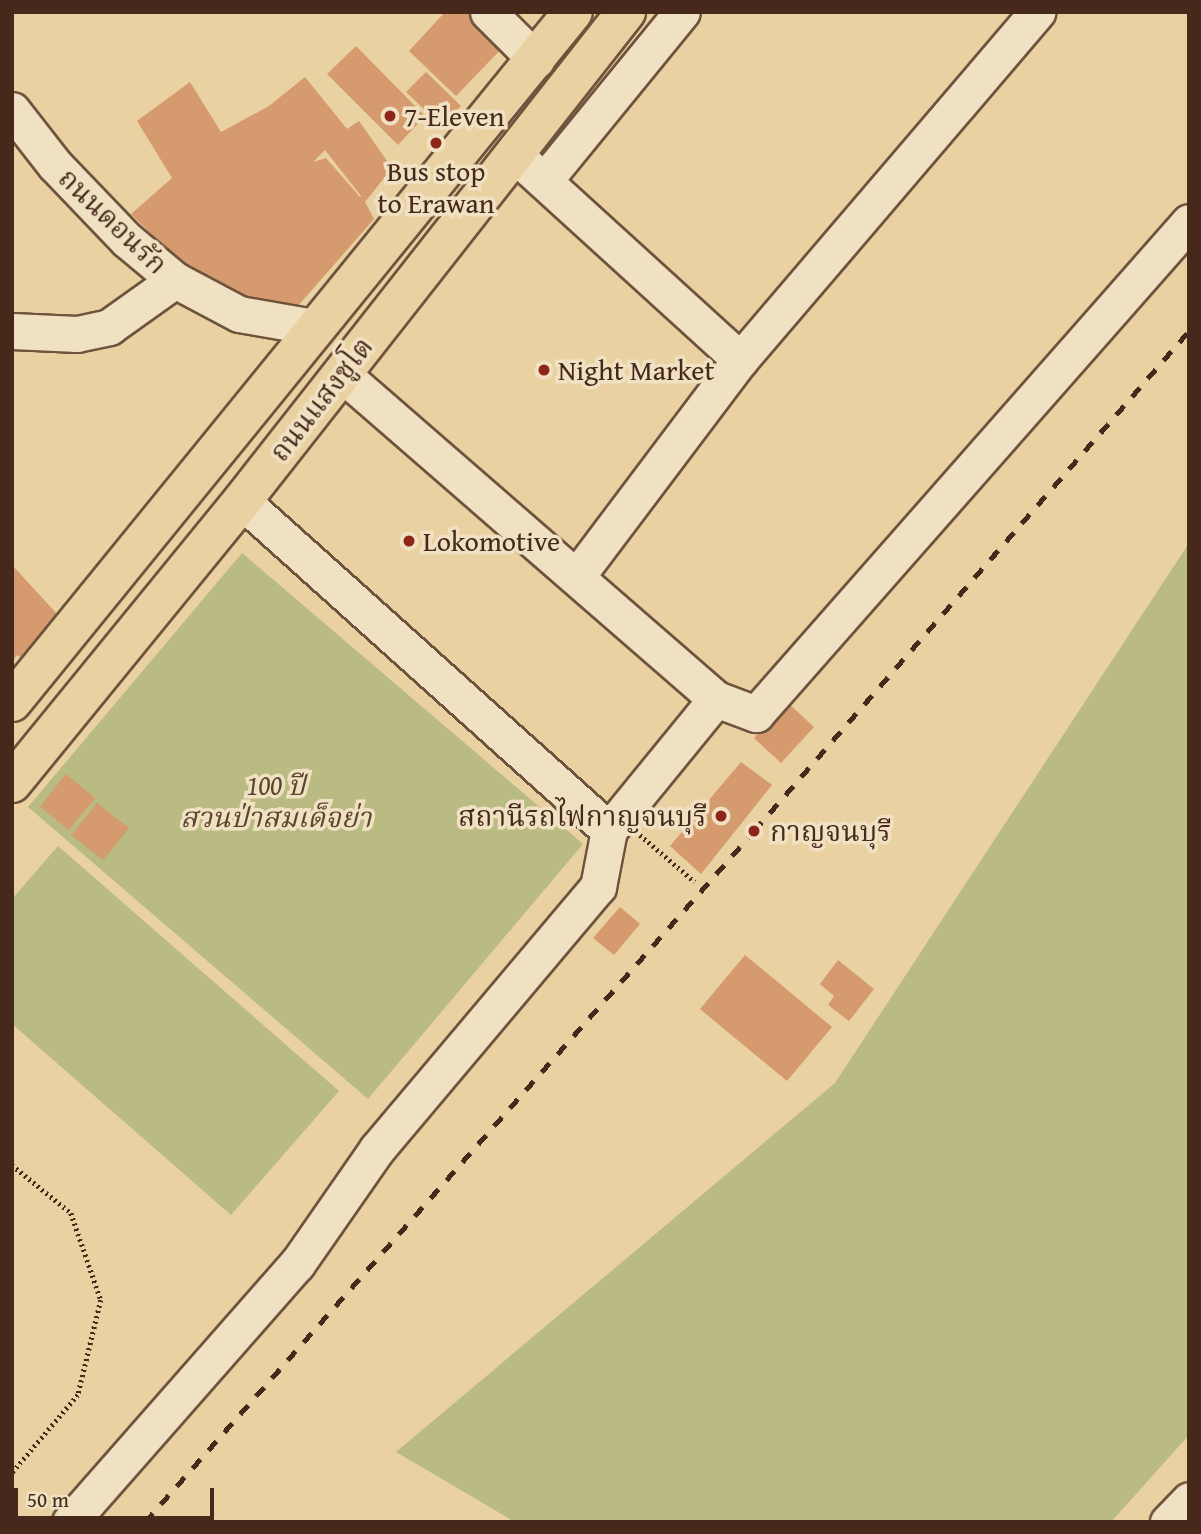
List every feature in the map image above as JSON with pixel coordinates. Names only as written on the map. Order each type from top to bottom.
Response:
[{"type":"main road","name":"ถนนแสงชูโต","points":[[12,702],[314,327],[573,12]]},
{"type":"main road","name":"ถนนแสงชูโต","points":[[12,783],[27,736],[242,501],[626,12]]},
{"type":"street","points":[[488,12],[536,60]]},
{"type":"street","points":[[544,181],[682,12]]},
{"type":"street","points":[[577,576],[740,360],[1037,12]]},
{"type":"street","name":"ถนนดอนรัก","points":[[12,110],[55,165],[127,240],[175,280],[239,314],[314,327]]},
{"type":"street","points":[[514,154],[740,360]]},
{"type":"street","points":[[341,373],[716,699],[756,713],[1189,222]]},
{"type":"street","points":[[12,331],[77,334],[109,327],[175,280]]},
{"type":"street","points":[[242,501],[614,824]]},
{"type":"street","points":[[70,1522],[297,1264],[377,1149],[598,887],[614,824],[716,699]]},
{"type":"path","points":[[614,824],[695,882]]},
{"type":"path","points":[[12,1165],[71,1213],[101,1300],[78,1395],[12,1473]]},
{"type":"green space","points":[[1189,543],[1189,1435],[1111,1522],[515,1522],[396,1452],[835,1083]]},
{"type":"green space","name":"100 ปี สวนป่าสมเด็จย่า","points":[[242,553],[583,844],[368,1099],[28,807]]},
{"type":"green space","points":[[58,846],[339,1091],[231,1215],[12,1024],[12,899]]},
{"type":"building","points":[[445,12],[473,12],[506,44],[456,96],[409,51]]},
{"type":"building","points":[[356,46],[425,116],[398,145],[327,74]]},
{"type":"building","points":[[426,72],[461,106],[442,126],[406,92]]},
{"type":"building","points":[[305,77],[347,129],[359,121],[392,168],[365,202],[374,219],[290,315],[224,290],[164,247],[131,214],[172,178],[137,121],[190,82],[221,132],[269,106]],"holes":[[[325,150],[361,196],[326,158],[313,162]]]},
{"type":"building","points":[[12,565],[58,615],[31,664],[17,655],[12,662]]},
{"type":"building","points":[[787,702],[814,727],[781,763],[754,738]]},
{"type":"building","name":"สถานีรถไฟกาญจนบุรี","points":[[741,762],[772,785],[701,874],[670,846]]},
{"type":"building","points":[[66,774],[95,798],[69,830],[40,807]]},
{"type":"building","points":[[97,803],[129,828],[103,860],[71,835]]},
{"type":"building","points":[[620,907],[640,924],[614,955],[593,938]]},
{"type":"building","points":[[745,955],[832,1027],[787,1081],[700,1009]]},
{"type":"building","points":[[838,960],[874,989],[849,1021],[828,1005],[834,996],[820,984]]},
{"type":"railway","points":[[145,1522],[754,831],[1189,331]]},
{"type":"place","name":"7-Eleven","points":[[390,116]]},
{"type":"place","name":"Bus stop to Erawan","points":[[436,143]]},
{"type":"place","name":"Night Market","points":[[544,370]]},
{"type":"place","name":"Lokomotive","points":[[409,541]]},
{"type":"place","name":"สถานีรถไฟกาญจนบุรี","points":[[721,816]]},
{"type":"place","name":"กาญจนบุรี","points":[[754,831]]}]
